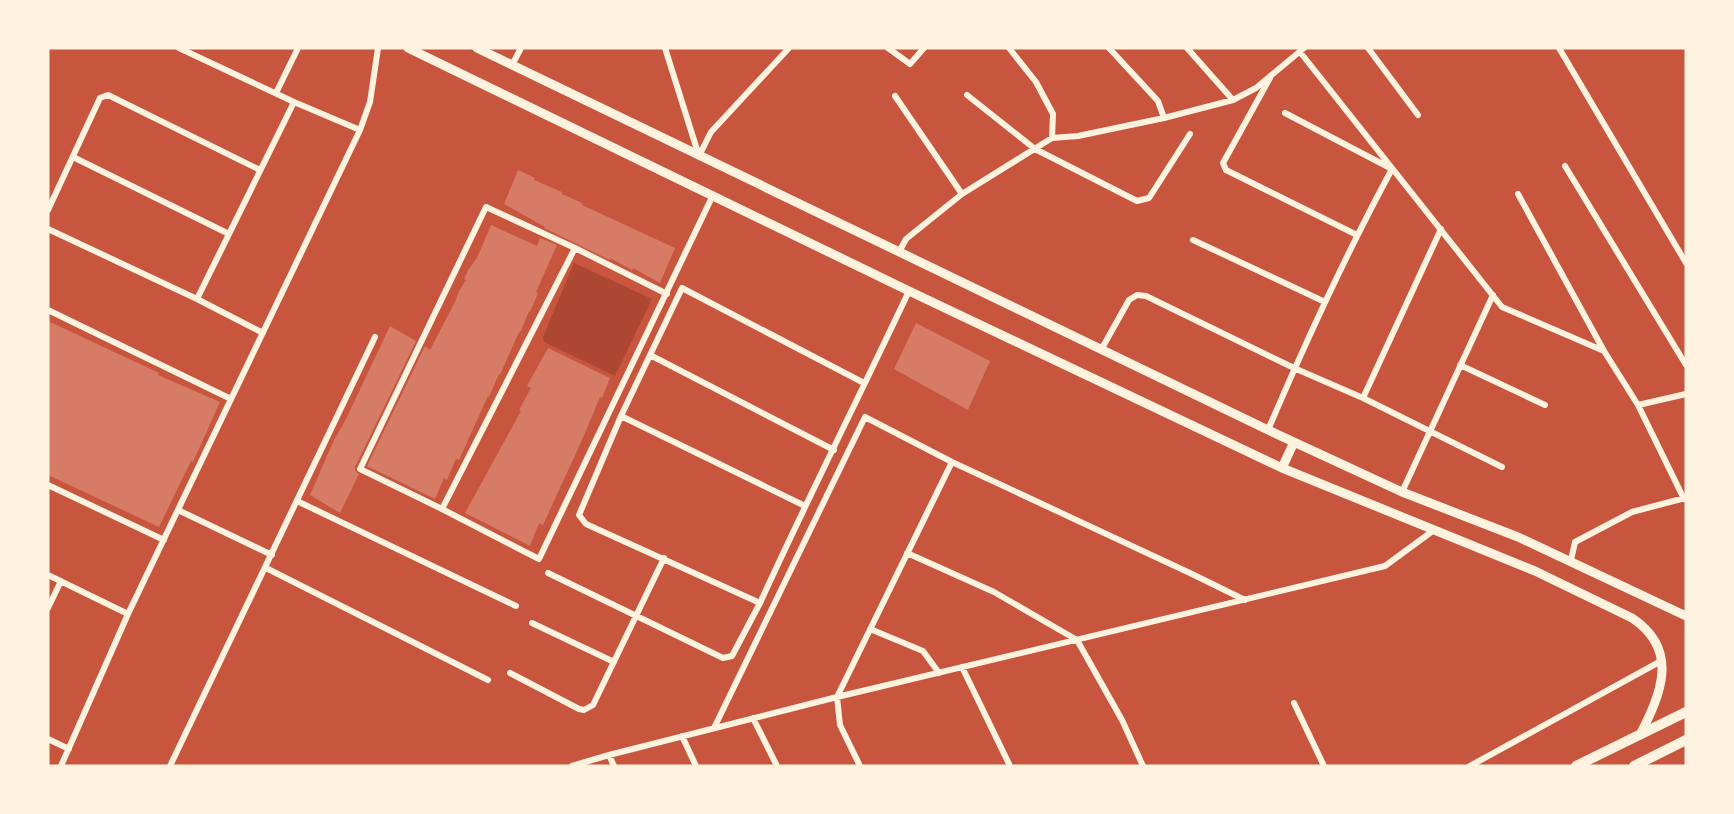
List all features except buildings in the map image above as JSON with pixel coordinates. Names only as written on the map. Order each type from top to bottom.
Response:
[{"type":"main road","points":[[408,48],[909,291],[1282,468],[1535,571],[1632,618],[1653,638],[1662,662],[1660,692],[1640,735]]},
{"type":"main road","points":[[477,48],[1268,430],[1402,492],[1518,537],[1570,560],[1686,616]]},
{"type":"main road","points":[[1282,468],[1294,442]]},
{"type":"main road","points":[[1576,766],[1686,712]]},
{"type":"main road","points":[[1634,766],[1686,740]]},
{"type":"street","points":[[179,48],[360,130]]},
{"type":"street","points":[[276,93],[298,48]]},
{"type":"street","points":[[512,65],[521,48]]},
{"type":"street","points":[[665,48],[699,156]]},
{"type":"street","points":[[699,156],[711,132],[789,48]]},
{"type":"street","points":[[888,48],[910,64],[924,48]]},
{"type":"street","points":[[1009,48],[1036,82],[1053,114],[1052,138]]},
{"type":"street","points":[[1109,48],[1158,101],[1164,118]]},
{"type":"street","points":[[1187,48],[1233,100]]},
{"type":"street","points":[[1368,48],[1418,115]]},
{"type":"street","points":[[1559,48],[1686,263]]},
{"type":"street","points":[[61,766],[128,614],[360,130],[370,102],[375,49]]},
{"type":"street","points":[[899,252],[906,239],[962,194],[1052,138],[1078,136],[1164,118],[1233,100],[1256,88],[1302,50],[1392,169],[1502,307],[1604,351]]},
{"type":"street","points":[[1272,75],[1223,163],[1226,170],[1357,235]]},
{"type":"street","points":[[48,210],[100,98],[108,95],[260,170]]},
{"type":"street","points":[[967,95],[1035,149],[1137,201],[1149,198],[1190,134]]},
{"type":"street","points":[[895,96],[962,194]]},
{"type":"street","points":[[197,299],[294,102]]},
{"type":"street","points":[[1285,113],[1392,169]]},
{"type":"street","points":[[73,157],[229,234]]},
{"type":"street","points":[[1565,166],[1686,365]]},
{"type":"street","points":[[1268,430],[1325,302],[1392,169]]},
{"type":"street","points":[[1518,194],[1604,351],[1638,405],[1685,498],[1632,512],[1575,542],[1570,560]]},
{"type":"street","points":[[667,294],[486,207],[360,469],[539,560],[667,294],[713,195]]},
{"type":"street","points":[[48,229],[197,299],[263,333]]},
{"type":"street","points":[[1363,398],[1441,230]]},
{"type":"street","points":[[1193,240],[1325,302]]},
{"type":"street","points":[[442,509],[575,248]]},
{"type":"street","points":[[760,603],[586,524],[579,515],[621,416],[682,288],[864,384]]},
{"type":"street","points":[[548,573],[723,658],[732,656],[760,603],[909,291]]},
{"type":"street","points":[[1402,492],[1493,295]]},
{"type":"street","points":[[1101,350],[1129,300],[1137,296],[1146,296],[1503,467]]},
{"type":"street","points":[[48,310],[231,399]]},
{"type":"street","points":[[172,765],[375,337]]},
{"type":"street","points":[[650,356],[834,450]]},
{"type":"street","points":[[1460,365],[1545,405]]},
{"type":"street","points":[[1638,405],[1686,393]]},
{"type":"street","points":[[621,416],[805,506]]},
{"type":"street","points":[[714,728],[865,417],[952,462],[1245,600]]},
{"type":"street","points":[[860,766],[840,725],[837,697],[952,462]]},
{"type":"street","points":[[48,485],[164,540]]},
{"type":"street","points":[[297,501],[516,606]]},
{"type":"street","points":[[178,510],[272,555]]},
{"type":"street","points":[[572,766],[837,697],[1385,566],[1434,530]]},
{"type":"street","points":[[907,553],[994,592],[1077,640],[1122,720],[1143,766]]},
{"type":"street","points":[[510,673],[579,710],[594,705],[664,558]]},
{"type":"street","points":[[266,568],[488,680]]},
{"type":"street","points":[[48,575],[128,614]]},
{"type":"street","points":[[48,608],[61,581]]},
{"type":"street","points":[[532,623],[614,662]]},
{"type":"street","points":[[870,629],[923,651],[939,673]]},
{"type":"street","points":[[1470,766],[1662,662]]},
{"type":"street","points":[[962,667],[1010,766]]},
{"type":"street","points":[[1294,703],[1324,766]]},
{"type":"street","points":[[753,718],[777,766]]},
{"type":"street","points":[[682,736],[696,766]]},
{"type":"street","points":[[48,739],[69,749]]},
{"type":"street","points":[[609,755],[614,766]]},
{"type":"shaded area","points":[[574,263],[652,299],[615,376],[544,342],[543,337]]}]
